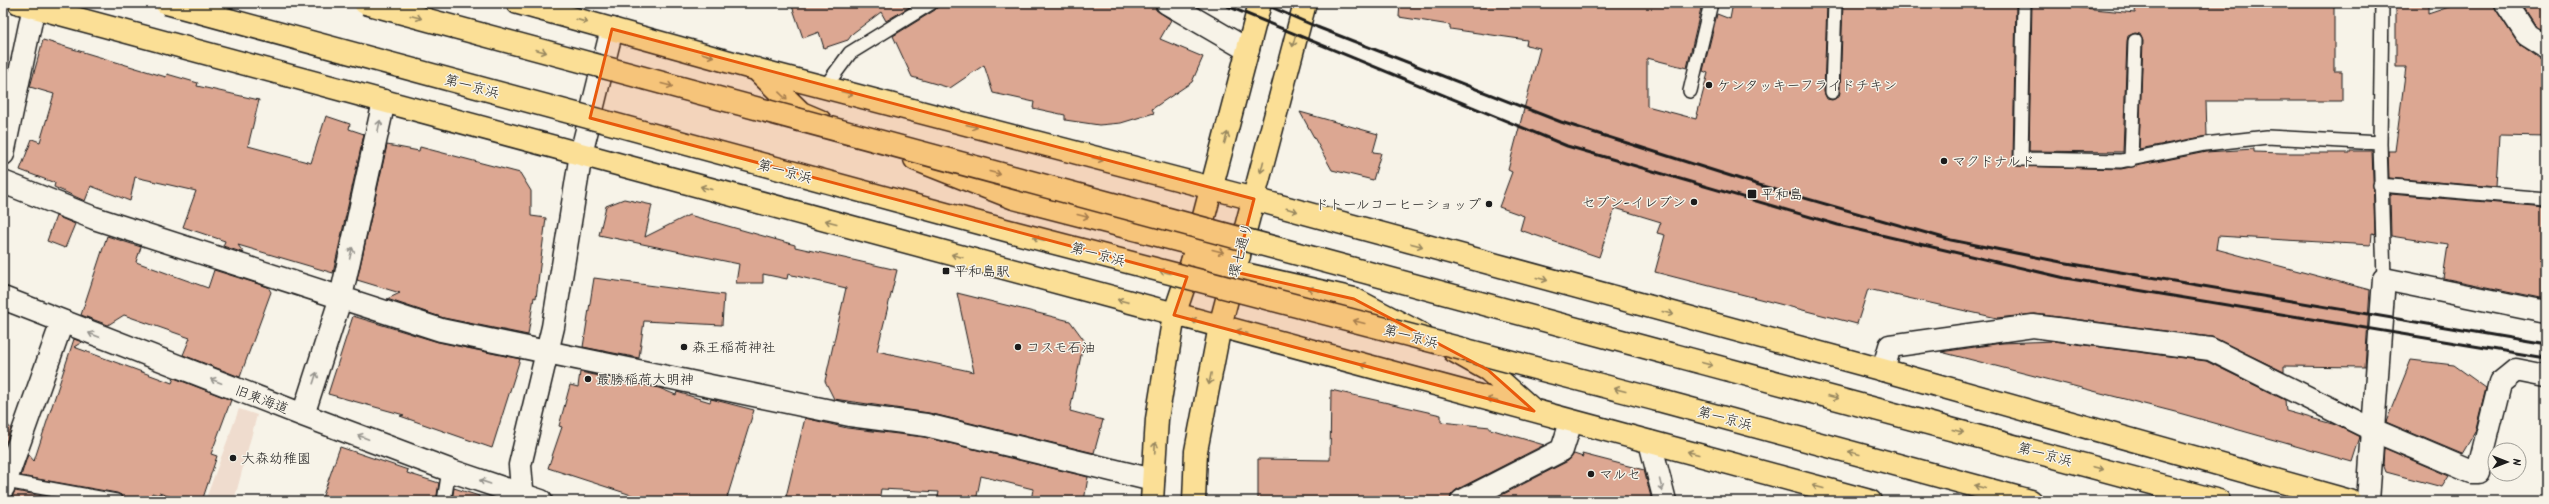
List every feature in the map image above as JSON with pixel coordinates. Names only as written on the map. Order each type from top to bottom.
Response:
[{"type":"main road","name":"第一京浜","points":[[166,3],[1009,231],[1658,400],[2031,501]]},
{"type":"main road","name":"第一京浜","points":[[365,3],[2219,501]]},
{"type":"main road","points":[[518,3],[755,69],[1254,199],[1883,370],[2350,501]]},
{"type":"main road","points":[[1153,490],[1156,419],[1174,315],[1194,253],[1260,3]]},
{"type":"main road","name":"環七通り","points":[[1194,501],[1196,451],[1220,326],[1305,3]]},
{"type":"main road","points":[[25,4],[1571,422],[1870,501]]},
{"type":"main road","points":[[755,69],[801,113],[1014,198],[1194,253],[1237,264],[1354,299],[1488,370],[1534,411]]},
{"type":"street","points":[[1167,3],[1248,50]]},
{"type":"street","points":[[2506,3],[2527,35],[2546,47]]},
{"type":"street","points":[[3,154],[25,4]]},
{"type":"street","points":[[529,499],[520,465],[547,353],[580,154],[612,29]]},
{"type":"street","points":[[303,415],[341,297],[384,101]]},
{"type":"street","points":[[3,182],[94,218],[441,330],[850,415],[926,424],[1153,490]]},
{"type":"street","points":[[2368,501],[2384,279],[2546,312]]},
{"type":"street","name":"旧東海道","points":[[3,298],[303,415],[529,499]]},
{"type":"street","points":[[4,483],[62,322]]},
{"type":"street","points":[[1883,370],[1890,346],[2033,326],[2210,349],[2373,430],[2472,472],[2478,472],[2500,383],[2516,370],[2546,376]]},
{"type":"street","points":[[1462,501],[1562,450],[1571,422]]},
{"type":"street","points":[[1650,442],[1665,501]]},
{"type":"lane","points":[[825,87],[850,52],[931,3]]},
{"type":"lane","points":[[1690,91],[1711,3]]},
{"type":"lane","points":[[1832,92],[1835,3]]},
{"type":"lane","points":[[2024,3],[2021,159],[2131,160],[2205,144],[2267,137],[2380,143]]},
{"type":"lane","points":[[2382,3],[2380,185],[2384,279]]},
{"type":"lane","points":[[2131,160],[2135,40]]},
{"type":"lane","points":[[2380,185],[2546,199]]},
{"type":"lane","points":[[444,501],[449,470]]},
{"type":"lane","points":[[4,483],[116,501]]},
{"type":"highlighted area","points":[[612,29],[1254,199],[1235,272],[1354,299],[1488,370],[1534,411],[1174,315],[1187,277],[590,118]]},
{"type":"shaded area","name":"大森幼稚園","points":[[239,409],[257,415],[234,501],[205,501]]},
{"type":"pier","points":[[3,3],[9,3],[8,32],[3,31]]},
{"type":"building","points":[[791,3],[916,3],[886,21],[881,12],[853,33],[848,40],[824,48],[819,32],[803,38]]},
{"type":"building","points":[[939,3],[1155,3],[1156,10],[1171,20],[1160,39],[1203,57],[1192,82],[1152,109],[1154,113],[1121,123],[1099,125],[1065,120],[1065,115],[1033,108],[1034,102],[993,93],[984,65],[950,88],[912,77],[893,36],[935,10]]},
{"type":"building","points":[[1400,3],[1688,3],[1701,8],[1687,68],[1647,58],[1647,106],[1696,119],[1708,73],[1703,71],[1717,14],[1730,19],[1733,3],[1827,3],[1824,92],[1827,99],[1832,100],[1839,97],[1840,92],[1843,3],[2016,3],[2013,159],[2017,166],[2121,169],[2206,152],[2254,149],[2254,152],[2282,153],[2350,153],[2350,151],[2372,151],[2375,234],[2372,233],[2371,245],[2218,236],[2216,249],[2370,290],[2365,367],[2284,366],[2284,372],[2212,337],[2035,314],[1997,318],[1868,289],[1857,324],[1655,272],[1665,235],[1657,233],[1661,222],[1615,208],[1599,257],[1520,230],[1524,216],[1499,207],[1512,172],[1508,170],[1540,48],[1526,45],[1527,40],[1450,29],[1450,25],[1399,17]]},
{"type":"building","points":[[2032,3],[2135,13],[2136,3],[2334,3],[2334,71],[2342,71],[2342,101],[2206,101],[2207,136],[2139,149],[2143,41],[2140,34],[2135,33],[2128,36],[2127,41],[2123,152],[2029,151]]},
{"type":"building","points":[[2396,3],[2428,3],[2428,14],[2461,3],[2494,3],[2496,10],[2517,42],[2539,58],[2546,59],[2546,136],[2499,135],[2496,187],[2389,178],[2388,151],[2395,151],[2406,67],[2396,67]]},
{"type":"building","points":[[2521,3],[2546,3],[2546,32],[2536,26]]},
{"type":"building","points":[[43,40],[166,77],[167,74],[198,83],[197,86],[259,100],[248,146],[311,163],[326,116],[350,124],[349,129],[364,134],[333,273],[238,245],[244,253],[223,246],[225,241],[183,227],[196,191],[135,177],[130,201],[91,186],[85,201],[54,187],[55,183],[20,170],[32,139],[40,142],[54,94],[30,87]]},
{"type":"building","points":[[1300,112],[1378,134],[1373,152],[1381,153],[1373,180],[1332,170]]},
{"type":"building","points":[[387,145],[419,151],[420,147],[520,173],[531,191],[531,216],[546,218],[536,298],[534,297],[528,335],[444,318],[387,299],[400,293],[357,280]]},
{"type":"building","points":[[2390,194],[2546,207],[2546,299],[2443,278],[2448,245],[2391,236]]},
{"type":"building","points":[[624,199],[652,205],[645,237],[689,215],[795,245],[795,247],[897,270],[877,351],[974,372],[957,293],[1070,321],[1084,340],[1070,411],[1103,420],[1094,453],[929,413],[834,399],[825,381],[846,288],[788,274],[787,279],[763,274],[763,283],[736,283],[739,264],[599,235],[606,206]]},
{"type":"building","points":[[56,216],[75,224],[65,248],[47,241]]},
{"type":"building","points":[[107,236],[141,247],[136,262],[208,288],[214,270],[268,287],[271,292],[240,377],[183,355],[190,338],[124,315],[108,325],[81,315]]},
{"type":"building","points":[[594,278],[724,295],[722,325],[644,321],[639,358],[583,347]]},
{"type":"building","points":[[353,316],[438,342],[520,359],[492,448],[400,416],[404,415],[328,394]]},
{"type":"building","points":[[74,339],[82,342],[74,347],[172,383],[174,378],[231,400],[211,454],[217,456],[202,501],[184,501],[159,493],[159,495],[152,493],[151,501],[124,501],[121,495],[117,493],[21,476],[28,454],[34,461]]},
{"type":"building","points":[[2054,341],[2206,361],[2285,400],[2286,411],[2336,425],[2360,437],[2352,462],[2179,413],[1941,352],[2002,343]]},
{"type":"building","points":[[2411,360],[2454,365],[2486,388],[2475,432],[2462,454],[2386,422]]},
{"type":"building","points":[[580,372],[659,388],[676,395],[677,392],[710,402],[711,399],[754,410],[726,501],[650,501],[548,468],[562,427],[559,426],[570,385],[578,387]]},
{"type":"building","points":[[1331,390],[1441,415],[1441,422],[1490,427],[1490,429],[1544,445],[1456,490],[1451,495],[1450,501],[1258,501],[1258,459],[1330,460]]},
{"type":"building","points":[[805,418],[847,428],[924,437],[1088,477],[1084,501],[1031,501],[1033,489],[981,476],[976,501],[937,501],[939,492],[881,489],[879,501],[785,501]]},
{"type":"building","points":[[3,419],[11,429],[3,451]]},
{"type":"building","points":[[340,447],[408,470],[407,473],[439,483],[436,501],[321,501]]},
{"type":"building","points":[[2384,448],[2449,476],[2442,487],[2386,472],[2383,464]]},
{"type":"building","points":[[1574,454],[1583,457],[1582,454],[1644,470],[1652,501],[1490,501],[1568,461]]},
{"type":"building","points":[[454,488],[479,496],[478,501],[452,501]]},
{"type":"building","points":[[15,491],[71,501],[3,501],[11,498]]},
{"type":"railway","points":[[1220,3],[1567,146],[1838,225],[2065,278],[2546,358]]},
{"type":"railway","points":[[1262,3],[1317,27],[1561,122],[1759,185],[1951,240],[2061,262],[2546,344]]},
{"type":"place","name":"ケンタッキーフライドチキン","points":[[1709,85]]},
{"type":"place","name":"マクドナルド","points":[[1944,161]]},
{"type":"place","name":"平和島","points":[[1752,194]]},
{"type":"place","name":"セブン-イレブン","points":[[1694,202]]},
{"type":"place","name":"ドトールコーヒーショップ","points":[[1489,204]]},
{"type":"place","name":"平和島駅","points":[[946,271]]},
{"type":"place","name":"森王稲荷神社","points":[[684,347]]},
{"type":"place","name":"コスモ石油","points":[[1018,347]]},
{"type":"place","name":"最勝稲荷大明神","points":[[588,379]]},
{"type":"place","name":"大森幼稚園","points":[[233,458]]},
{"type":"place","name":"マルセ","points":[[1591,474]]}]
